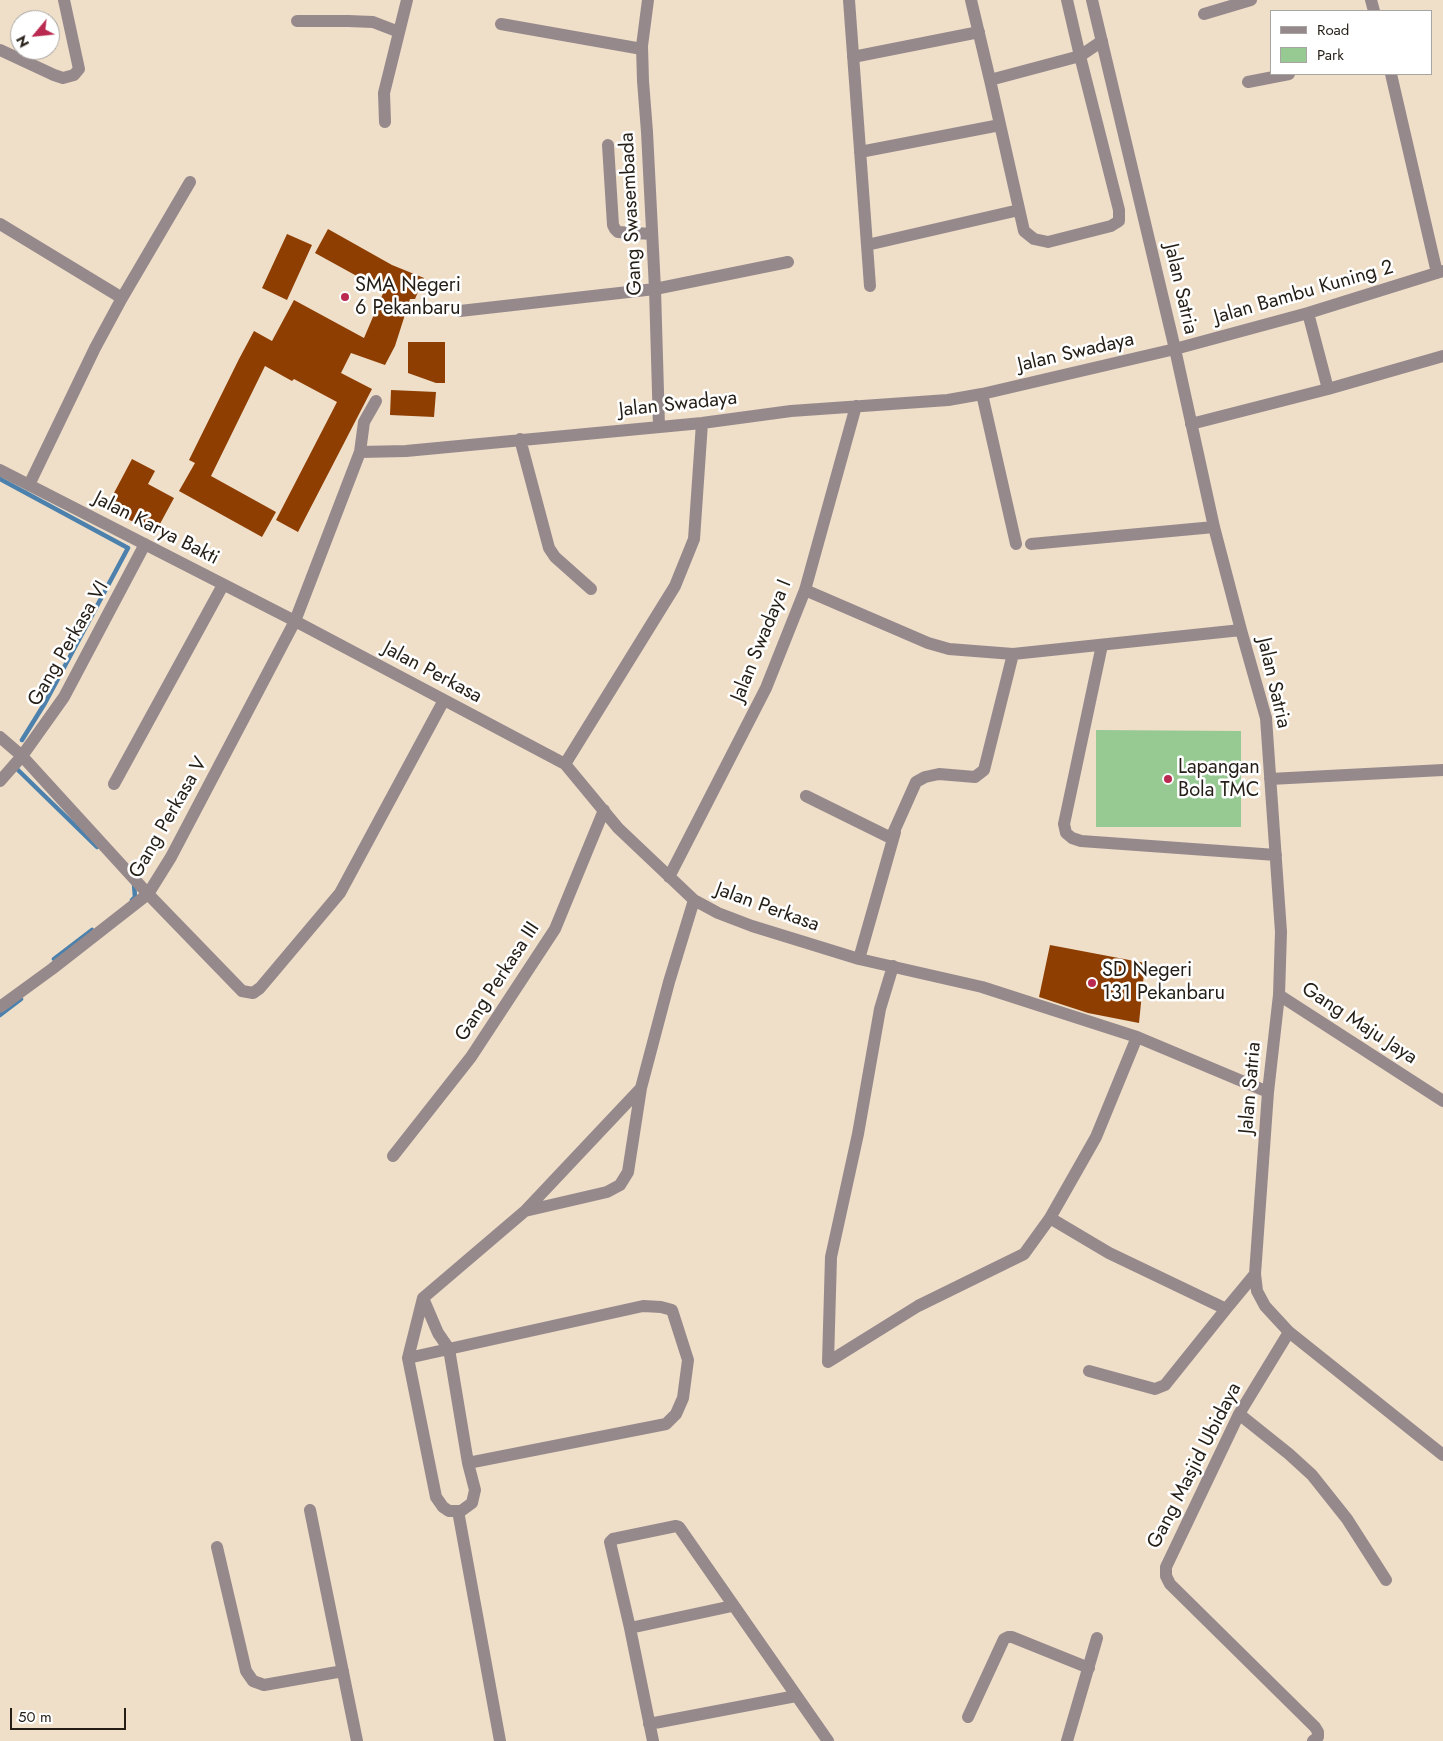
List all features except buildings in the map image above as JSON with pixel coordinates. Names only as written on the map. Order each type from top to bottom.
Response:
[{"type":"street","points":[[0,50],[63,78],[74,75],[79,69],[64,0]]},
{"type":"street","points":[[385,122],[384,93],[407,0]]},
{"type":"street","name":"Gang Swasembada","points":[[648,0],[642,49],[655,289],[658,426]]},
{"type":"street","points":[[848,0],[870,286]]},
{"type":"street","points":[[971,0],[1024,231],[1034,239],[1048,242],[1111,226],[1119,221],[1119,210],[1067,0]]},
{"type":"street","name":"Jalan Satria","points":[[1092,0],[1175,348],[1214,527],[1266,718],[1281,932],[1280,995],[1268,1092],[1255,1274],[1257,1291],[1265,1306],[1289,1332],[1442,1452]]},
{"type":"street","points":[[1204,14],[1251,0]]},
{"type":"street","points":[[297,21],[373,22],[399,32]]},
{"type":"street","points":[[500,24],[642,49]]},
{"type":"street","points":[[853,57],[979,32]]},
{"type":"street","points":[[990,80],[1080,56],[1102,41]]},
{"type":"street","points":[[1248,82],[1284,75]]},
{"type":"street","points":[[1391,75],[1440,272]]},
{"type":"street","points":[[860,152],[1000,125]]},
{"type":"street","points":[[608,144],[614,229],[618,232],[652,234]]},
{"type":"street","points":[[29,484],[122,298],[190,182]]},
{"type":"street","points":[[867,245],[1019,210]]},
{"type":"street","points":[[0,224],[122,298]]},
{"type":"street","points":[[460,311],[655,289],[788,262]]},
{"type":"street","name":"Jalan Bambu Kuning 2","points":[[1175,348],[1308,313],[1440,272]]},
{"type":"street","points":[[1308,313],[1328,389]]},
{"type":"street","name":"Jalan Swadaya","points":[[360,452],[406,451],[702,423],[791,411],[948,400],[982,394],[1175,348]]},
{"type":"street","points":[[1191,424],[1328,389],[1443,356]]},
{"type":"street","points":[[982,394],[1016,544]]},
{"type":"street","points":[[295,621],[360,452],[364,422],[376,401]]},
{"type":"street","name":"Jalan Swadaya I","points":[[669,877],[766,688],[805,590],[856,406]]},
{"type":"street","points":[[565,764],[674,586],[694,539],[702,423]]},
{"type":"street","points":[[520,439],[549,548],[555,557],[591,589]]},
{"type":"street","name":"Jalan Karya Bakti","points":[[0,470],[295,621]]},
{"type":"street","points":[[1031,544],[1214,527]]},
{"type":"street","name":"Gang Perkasa VI","points":[[0,781],[22,756],[64,697],[145,544]]},
{"type":"street","points":[[114,784],[223,584]]},
{"type":"street","points":[[805,590],[928,643],[949,649],[1013,654],[1241,630]]},
{"type":"street","name":"Jalan Perkasa","points":[[295,621],[565,764],[618,828],[694,900],[718,913],[752,926],[859,959],[982,987],[1137,1037],[1268,1092]]},
{"type":"street","name":"Gang Perkasa V","points":[[0,1007],[148,894],[171,857],[295,621]]},
{"type":"street","points":[[1102,646],[1064,824],[1066,833],[1072,838],[1081,841],[1276,855]]},
{"type":"street","points":[[806,796],[891,838],[916,782],[925,777],[939,774],[975,777],[984,770],[1013,654]]},
{"type":"street","points":[[0,737],[22,756],[148,894],[242,991],[253,993],[260,988],[340,893],[444,700]]},
{"type":"street","points":[[1270,779],[1443,770]]},
{"type":"street","name":"Gang Perkasa III","points":[[393,1156],[471,1057],[555,928],[604,810]]},
{"type":"street","points":[[859,959],[895,830]]},
{"type":"street","points":[[524,1210],[607,1192],[620,1185],[628,1172],[641,1088],[668,982],[694,900]]},
{"type":"street","points":[[893,966],[880,1009],[858,1134],[831,1256],[828,1362],[918,1306],[1024,1254],[1050,1218],[1096,1137],[1137,1037]]},
{"type":"street","name":"Gang Maju Jaya","points":[[1280,995],[1443,1102]]},
{"type":"street","points":[[423,1298],[438,1333],[449,1349],[468,1463],[475,1490],[474,1497],[467,1508],[458,1511],[443,1508],[436,1496],[408,1358],[423,1298],[524,1210],[641,1088]]},
{"type":"street","points":[[1050,1218],[1109,1253],[1226,1309]]},
{"type":"street","points":[[1089,1371],[1155,1389],[1165,1385],[1255,1274]]},
{"type":"street","points":[[408,1358],[644,1306],[662,1306],[672,1310],[688,1360],[683,1398],[676,1414],[666,1424],[468,1463]]},
{"type":"street","name":"Gang Masjid Ubidaya","points":[[1289,1332],[1239,1414],[1166,1567],[1166,1576],[1170,1584],[1315,1727],[1318,1737],[1313,1741]]},
{"type":"street","points":[[1239,1414],[1312,1475],[1347,1519],[1386,1580]]},
{"type":"street","points":[[310,1510],[357,1741]]},
{"type":"street","points":[[458,1511],[500,1741]]},
{"type":"street","points":[[653,1741],[610,1542],[613,1539],[678,1526],[828,1741]]},
{"type":"street","points":[[217,1547],[246,1671],[253,1681],[264,1685],[343,1671]]},
{"type":"street","points":[[630,1628],[732,1606]]},
{"type":"street","points":[[968,1717],[1004,1638],[1012,1636],[1089,1668]]},
{"type":"street","points":[[1067,1741],[1097,1638]]},
{"type":"street","points":[[649,1724],[796,1696]]},
{"type":"green space","name":"Lapangan Bola TMC","points":[[1096,730],[1241,731],[1241,827],[1096,827]]},
{"type":"waterway","points":[[0,479],[128,548],[45,703],[22,740]]},
{"type":"waterway","points":[[17,769],[97,847]]},
{"type":"waterway","points":[[132,900],[135,897],[134,884]]},
{"type":"waterway","points":[[54,959],[92,930]]},
{"type":"waterway","points":[[0,1015],[21,999]]},
{"type":"place","name":"SMA Negeri 6 Pekanbaru","points":[[345,297]]},
{"type":"place","name":"Lapangan Bola TMC","points":[[1168,779]]},
{"type":"place","name":"SD Negeri 131 Pekanbaru","points":[[1092,983]]}]
